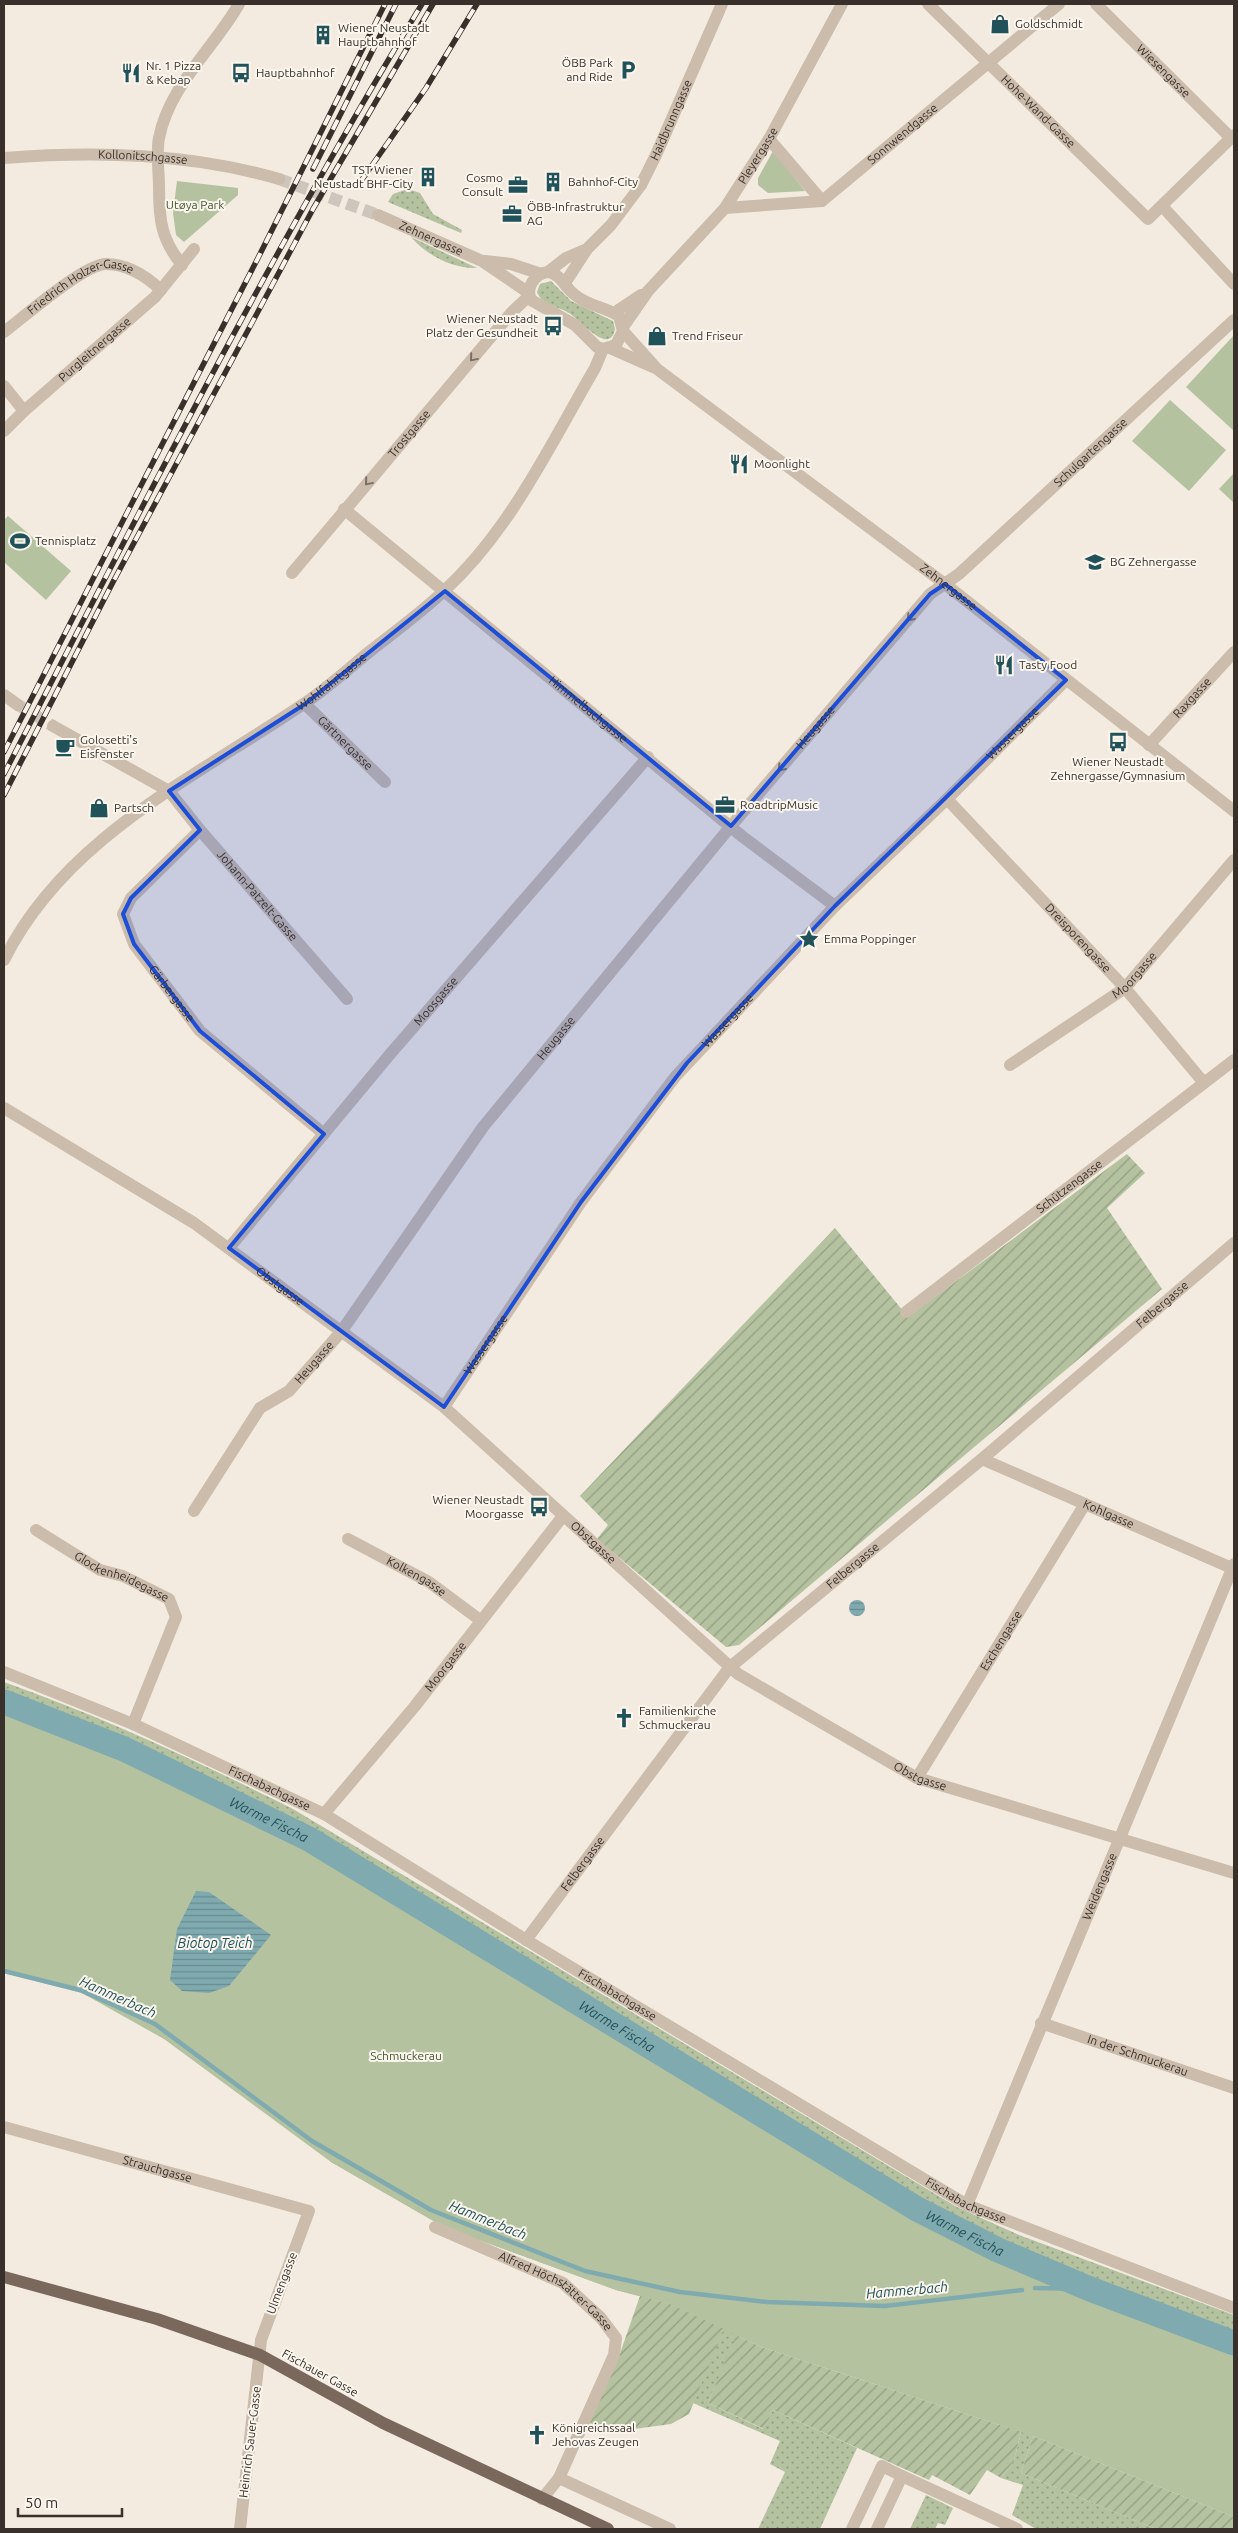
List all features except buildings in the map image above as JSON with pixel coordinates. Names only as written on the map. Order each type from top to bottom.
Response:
[{"type":"main road","name":"Fischauer Gasse","points":[[4,2277],[157,2319],[260,2355],[383,2423],[608,2529]]},
{"type":"street","points":[[182,265],[165,240],[159,214],[159,138],[175,98],[239,4]]},
{"type":"street","name":"Haidbrunngasse","points":[[565,283],[587,249],[612,225],[641,185],[722,4]]},
{"type":"street","name":"Pleyergasse","points":[[606,348],[619,341],[623,329],[648,291],[725,208],[769,139],[842,4]]},
{"type":"street","name":"Hohe-Wand-Gasse","points":[[928,4],[1148,219],[1162,206]]},
{"type":"street","name":"Sonnwendgasse","points":[[822,202],[988,61],[1059,4]]},
{"type":"street","name":"Wiesengasse","points":[[1096,4],[1233,136]]},
{"type":"street","points":[[1233,136],[1162,206],[1234,284]]},
{"type":"street","points":[[769,139],[822,202]]},
{"type":"street","name":"Kollonitschgasse","points":[[4,158],[58,154],[159,158],[257,173],[279,179]]},
{"type":"street","points":[[725,208],[822,202]]},
{"type":"street","name":"Zehnergasse","points":[[378,215],[482,261],[529,295],[538,305],[560,315],[575,326],[592,342],[657,369]]},
{"type":"street","name":"Purgleitnergasse","points":[[4,431],[24,410],[162,290],[194,249]]},
{"type":"street","name":"Haidbrunngasse","points":[[544,273],[566,258],[587,249]]},
{"type":"street","name":"Zehnergasse","points":[[482,261],[510,264],[558,276],[573,294],[619,316],[623,329],[657,369],[945,584],[1234,811]]},
{"type":"street","name":"Friedrich Holzer-Gasse","points":[[4,332],[80,276],[105,264],[139,272],[162,290]]},
{"type":"street","name":"Trostgasse","points":[[292,573],[511,313],[529,295],[532,282],[544,273]]},
{"type":"street","name":"Pleyergasse","points":[[614,313],[648,291]]},
{"type":"street","name":"Schulgartengasse","points":[[945,584],[1068,474],[1234,320]]},
{"type":"street","name":"Wohlfahrtgasse","points":[[4,960],[29,919],[75,863],[116,827],[304,704],[445,591],[486,549],[504,524],[606,348]]},
{"type":"street","points":[[4,386],[24,410]]},
{"type":"street","name":"Himmelbachgasse","points":[[344,509],[731,826],[835,906]]},
{"type":"street","name":"Heugasse","points":[[194,1512],[260,1408],[290,1392],[340,1332],[483,1127],[731,826],[930,594],[945,584]]},
{"type":"street","name":"Raxgasse","points":[[1149,745],[1234,652]]},
{"type":"street","name":"Wassergasse","points":[[444,1407],[581,1202],[674,1077],[835,906],[947,799],[1066,680]]},
{"type":"street","points":[[4,695],[18,704]]},
{"type":"street","name":"Gärtnergasse","points":[[304,704],[385,782]]},
{"type":"street","points":[[53,726],[169,791]]},
{"type":"street","name":"Moosgasse","points":[[229,1248],[324,1134],[648,757]]},
{"type":"street","name":"Johann-Patzelt-Gasse","points":[[169,791],[200,830],[347,999]]},
{"type":"street","name":"Dreisporengasse","points":[[947,799],[1124,988],[1204,1083]]},
{"type":"street","name":"Gärbergasse","points":[[200,830],[132,898],[123,914],[134,944],[200,1031],[324,1134]]},
{"type":"street","name":"Moorgasse","points":[[1010,1065],[1124,988],[1234,860]]},
{"type":"street","name":"Schützengasse","points":[[906,1312],[1234,1060]]},
{"type":"street","name":"Obstgasse","points":[[4,1108],[194,1223],[444,1407],[729,1668],[917,1778],[1234,1873]]},
{"type":"street","name":"Felbergasse","points":[[526,1940],[729,1668],[982,1458],[1234,1243]]},
{"type":"street","name":"Kohlgasse","points":[[982,1458],[1234,1567]]},
{"type":"street","name":"Eschengasse","points":[[917,1778],[1085,1504]]},
{"type":"street","name":"Moorgasse","points":[[324,1814],[415,1706],[480,1620],[563,1516]]},
{"type":"street","name":"Glockenheidegasse","points":[[36,1530],[100,1570],[123,1576],[169,1599],[176,1617],[133,1724]]},
{"type":"street","name":"Kolkengasse","points":[[348,1538],[429,1582],[480,1620]]},
{"type":"street","name":"Weidengasse","points":[[967,2205],[1118,1839],[1234,1567]]},
{"type":"street","name":"Fischabachgasse","points":[[4,1672],[133,1724],[324,1814],[526,1940],[967,2205],[1234,2308]]},
{"type":"street","name":"In der Schmuckerau","points":[[1041,2023],[1234,2088]]},
{"type":"street","name":"Strauchgasse","points":[[4,2127],[309,2211]]},
{"type":"street","name":"Ulmengasse","points":[[260,2355],[261,2338],[309,2211]]},
{"type":"street","name":"Alfred Höchstätter-Gasse","points":[[435,2227],[563,2283],[601,2318],[616,2338],[614,2355],[559,2478],[542,2498]]},
{"type":"street","name":"Heinrich Sauer-Gasse","points":[[240,2529],[260,2355]]},
{"type":"street","points":[[852,2529],[882,2466],[1017,2529]]},
{"type":"street","points":[[877,2529],[902,2476]]},
{"type":"street","points":[[559,2478],[670,2529]]},
{"type":"highlighted area","points":[[945,584],[1066,680],[835,906],[687,1063],[581,1202],[444,1407],[229,1248],[324,1134],[200,1031],[134,944],[123,914],[131,898],[200,830],[169,791],[305,704],[445,591],[731,826],[930,594]]},
{"type":"green space","points":[[773,151],[805,191],[768,193],[758,185],[758,178]]},
{"type":"green space","name":"Utøya Park","points":[[177,181],[238,188],[238,195],[184,242],[176,235],[173,213]]},
{"type":"green space","points":[[408,189],[420,193],[433,214],[462,230],[461,233],[388,202],[393,194]]},
{"type":"green space","points":[[411,237],[477,268],[459,266],[441,260],[424,250]]},
{"type":"green space","points":[[551,281],[571,301],[613,321],[615,329],[612,337],[607,339],[601,338],[569,313],[542,300],[537,292],[540,284]]},
{"type":"green space","points":[[1234,335],[1234,431],[1186,387]]},
{"type":"green space","points":[[1170,400],[1226,450],[1189,491],[1132,441]]},
{"type":"green space","points":[[1234,473],[1234,503],[1219,489]]},
{"type":"green space","name":"Tennisplatz","points":[[8,516],[71,571],[46,600],[4,562],[4,520]]},
{"type":"green space","points":[[1127,1154],[1145,1173],[1107,1208],[1162,1289],[739,1645],[726,1647],[597,1539],[608,1525],[580,1496],[835,1228],[908,1317]]},
{"type":"green space","name":"Schmuckerau","points":[[4,1682],[78,1710],[150,1741],[293,1809],[957,2207],[1019,2235],[1234,2315],[1234,2332],[1012,2250],[920,2202],[531,1969],[526,1977],[916,2212],[1151,2318],[1234,2349],[1034,2419],[1033,2436],[1021,2473],[1156,2529],[1036,2529],[1012,2515],[1023,2485],[1001,2478],[1014,2461],[1021,2432],[737,2335],[708,2403],[763,2429],[773,2410],[857,2448],[820,2529],[758,2529],[785,2472],[770,2464],[780,2441],[693,2403],[723,2329],[670,2304],[616,2290],[444,2227],[331,2162],[4,1724]]},
{"type":"green space","name":"Schmuckerau","points":[[4,1704],[123,1752],[297,1839],[916,2212],[1040,2276],[1234,2349],[1234,2517],[1033,2436],[761,2347],[670,2304],[616,2290],[444,2227],[331,2162],[164,2039],[82,1993],[4,1973]]},
{"type":"green space","points":[[531,1969],[920,2202],[1012,2250],[1234,2332],[1234,2349],[1040,2276],[916,2212],[526,1978]]},
{"type":"green space","points":[[640,2296],[670,2304],[724,2329],[689,2414],[671,2424],[634,2429],[605,2428],[589,2423],[617,2362]]},
{"type":"green space","points":[[736,2335],[761,2347],[1021,2432],[1014,2461],[1001,2478],[987,2470],[970,2495],[932,2475],[929,2480],[773,2410],[764,2429],[708,2403]]},
{"type":"green space","points":[[1033,2436],[1234,2517],[1234,2529],[1156,2529],[1021,2473]]},
{"type":"green space","points":[[926,2495],[953,2508],[945,2525],[938,2523],[935,2529],[910,2529]]},
{"type":"water","points":[[857,1600],[865,1608],[857,1616],[849,1608]]},
{"type":"water","name":"Biotop Teich","points":[[196,1891],[209,1892],[271,1935],[229,1986],[209,1993],[182,1991],[170,1980],[177,1929]]},
{"type":"waterway","name":"Warme Fischa","points":[[4,1702],[124,1749],[309,1839],[917,2209],[998,2250],[1090,2289],[1234,2343]]},
{"type":"waterway","name":"Hammerbach","points":[[4,1971],[80,1990],[155,2024],[312,2141],[431,2210],[585,2271],[680,2292],[767,2302],[885,2306],[1022,2290]]},
{"type":"waterway","name":"Hammerbach","points":[[1035,2288],[1090,2289]]},
{"type":"tunnel","points":[[279,179],[378,215]]},
{"type":"tunnel","points":[[18,705],[53,726]]},
{"type":"railway","points":[[4,752],[258,258],[385,4]]},
{"type":"railway","points":[[313,169],[396,4]]},
{"type":"railway","points":[[4,774],[155,482],[258,289],[311,193],[422,4]]},
{"type":"railway","points":[[4,795],[113,582],[313,209],[433,4]]},
{"type":"railway","points":[[359,184],[426,88],[477,4]]},
{"type":"place","name":"Goldschmidt","points":[[1000,24]]},
{"type":"place","name":"Wiener Neustadt Hauptbahnhof","points":[[323,35]]},
{"type":"place","name":"ÖBB Park and Ride","points":[[628,70]]},
{"type":"place","name":"Nr. 1 Pizza & Kebap","points":[[131,73]]},
{"type":"place","name":"Hauptbahnhof","points":[[241,73]]},
{"type":"place","name":"TST Wiener Neustadt BHF-City","points":[[428,177]]},
{"type":"place","name":"Bahnhof-City","points":[[553,182]]},
{"type":"place","name":"Cosmo Consult","points":[[518,185]]},
{"type":"place","name":"ÖBB-Infrastruktur AG","points":[[512,214]]},
{"type":"place","name":"Wiener Neustadt Platz der Gesundheit","points":[[553,326]]},
{"type":"place","name":"Trend Friseur","points":[[657,336]]},
{"type":"place","name":"Moonlight","points":[[739,464]]},
{"type":"place","name":"Tennisplatz","points":[[20,541]]},
{"type":"place","name":"BG Zehnergasse","points":[[1095,562]]},
{"type":"place","name":"Tasty Food","points":[[1004,665]]},
{"type":"place","name":"Wiener Neustadt Zehnergasse/Gymnasium","points":[[1118,742]]},
{"type":"place","name":"Golosetti's Eisfenster","points":[[65,747]]},
{"type":"place","name":"RoadtripMusic","points":[[725,805]]},
{"type":"place","name":"Partsch","points":[[99,808]]},
{"type":"place","name":"Emma Poppinger","points":[[809,939]]},
{"type":"place","name":"Wiener Neustadt Moorgasse","points":[[539,1507]]},
{"type":"place","name":"Familienkirche Schmuckerau","points":[[624,1718]]},
{"type":"place","name":"Königreichssaal Jehovas Zeugen","points":[[537,2435]]}]
